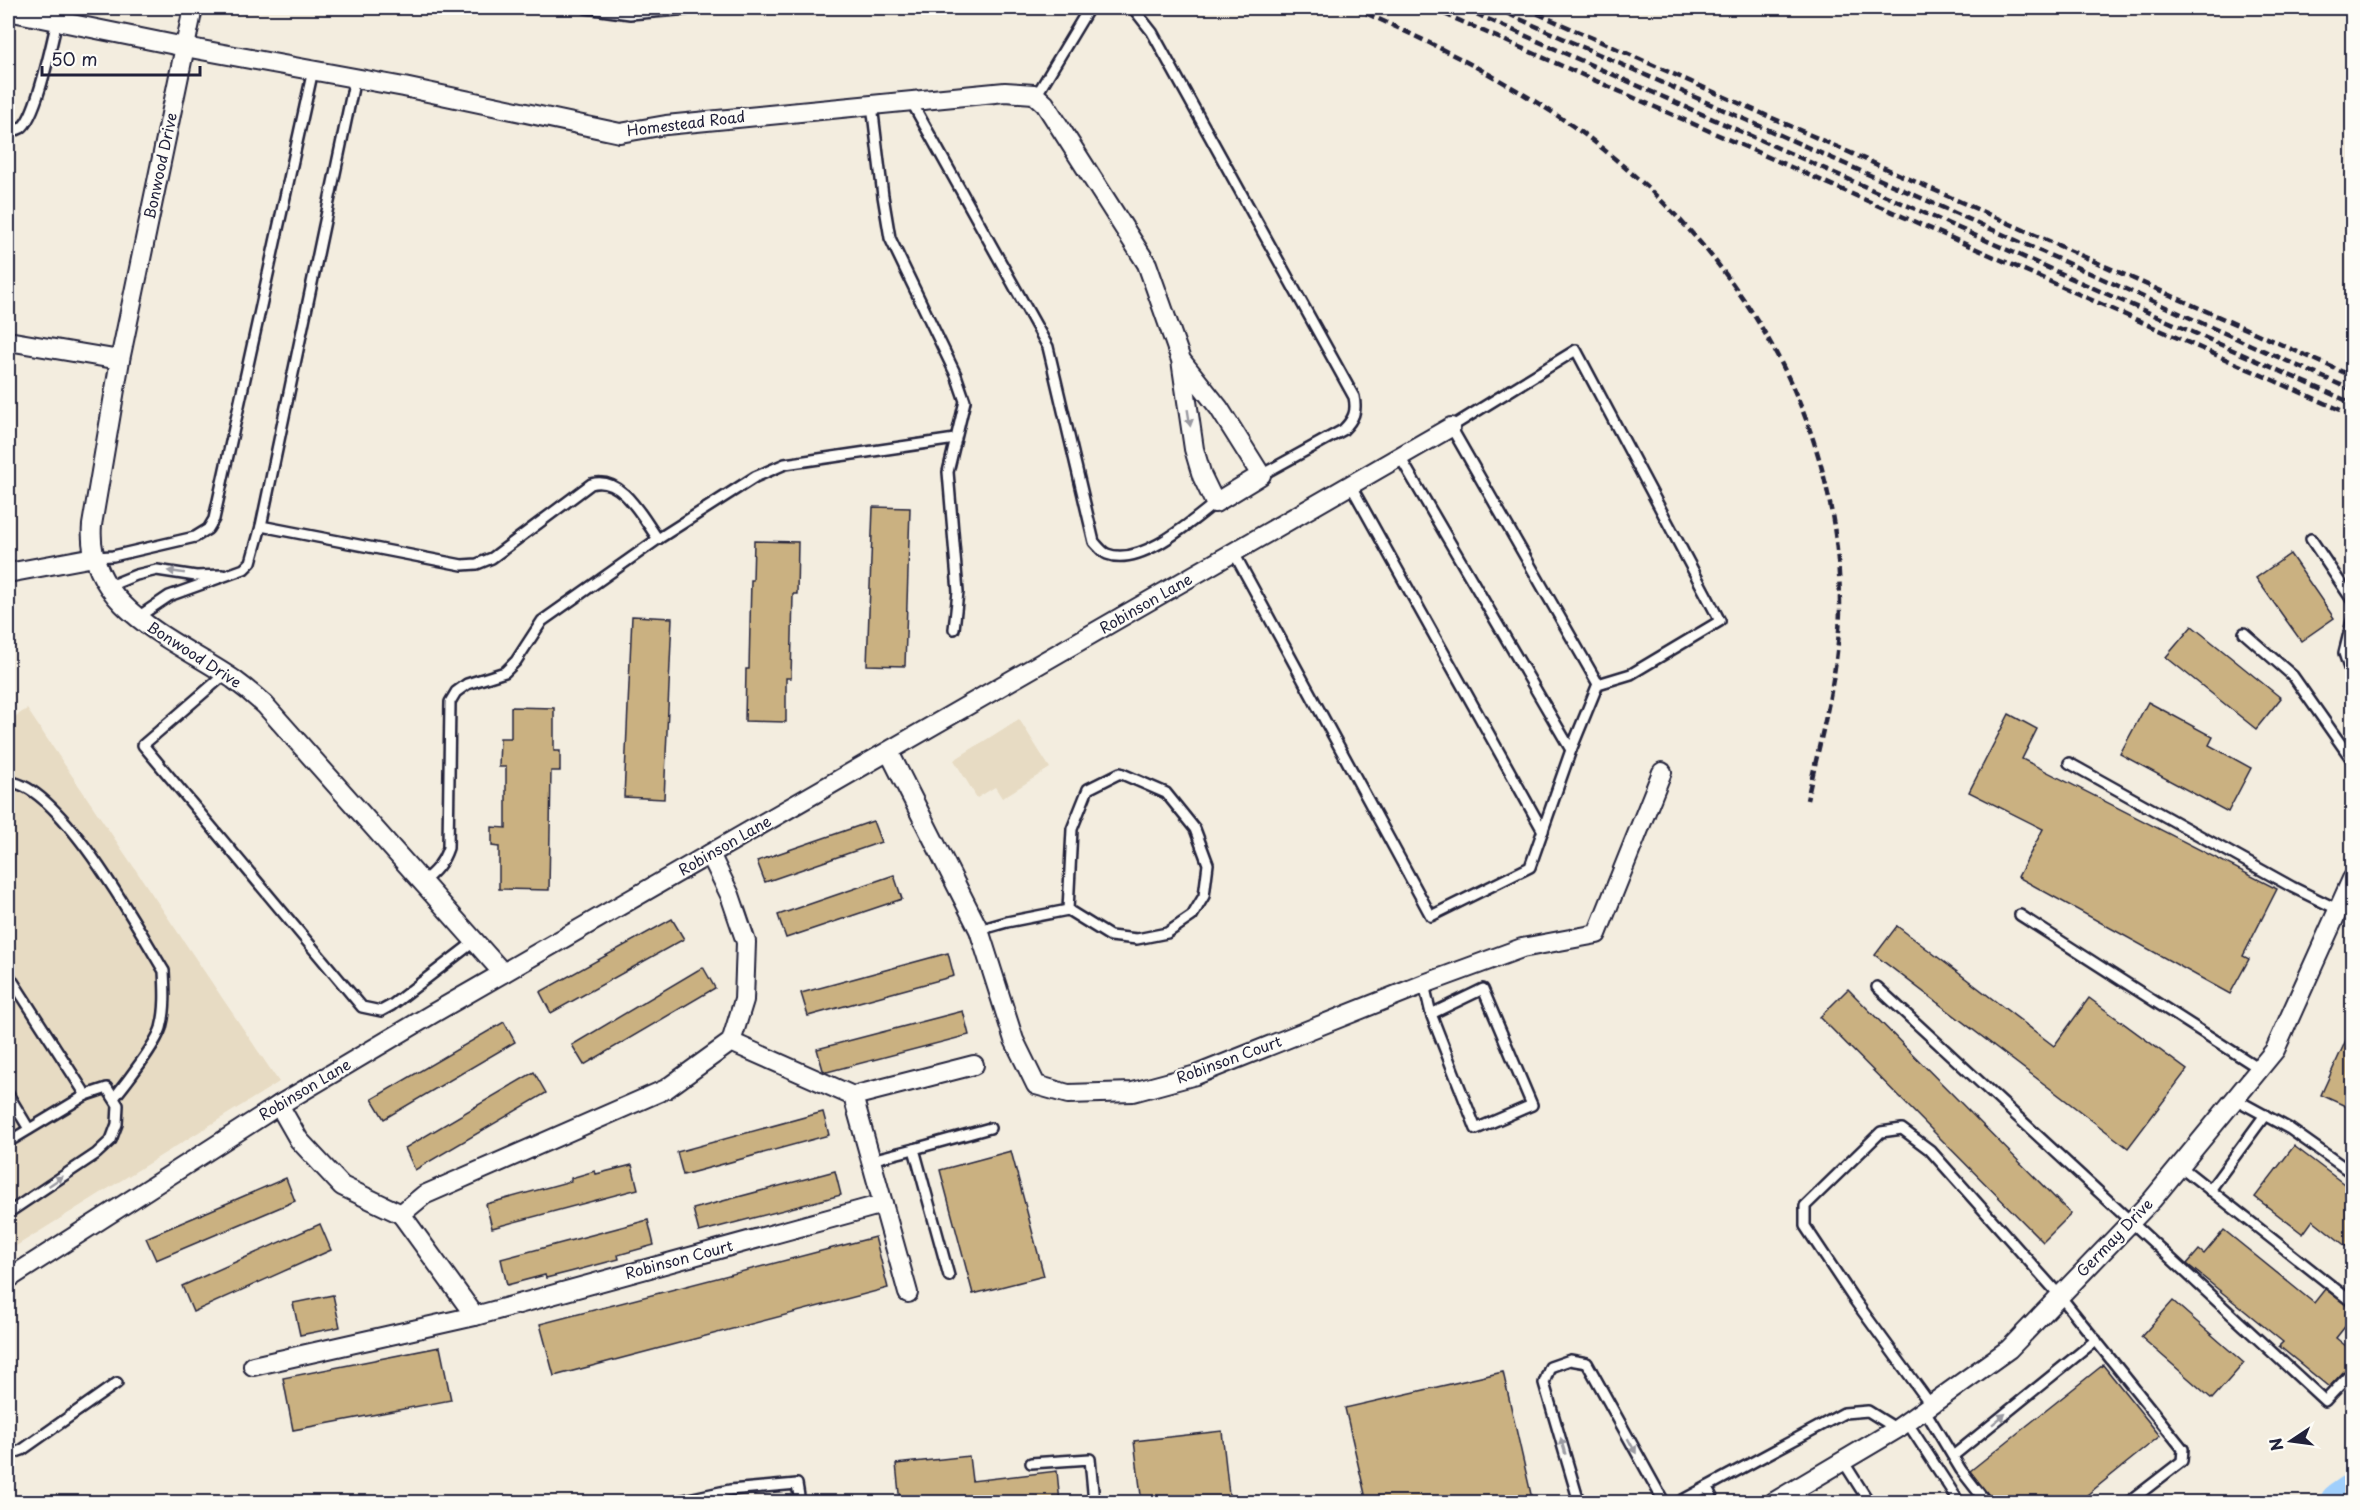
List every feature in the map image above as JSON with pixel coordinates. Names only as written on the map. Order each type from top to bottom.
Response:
[{"type":"street","name":"Bonwood Drive","points":[[194,8],[120,360],[92,525],[91,541],[94,557],[109,586],[155,632],[224,675],[231,677],[265,705],[503,973]]},
{"type":"street","name":"Homestead Road","points":[[8,10],[620,132],[666,125],[1005,92],[1020,92],[1036,96]]},
{"type":"street","points":[[1036,96],[1045,104],[1147,264],[1181,360],[1194,449],[1202,476],[1215,503],[1262,475],[1219,408],[1181,360]]},
{"type":"street","points":[[8,341],[120,360]]},
{"type":"street","name":"Robinson Lane","points":[[8,1279],[279,1106],[503,973],[1451,427]]},
{"type":"street","points":[[8,573],[94,557]]},
{"type":"street","name":"Robinson Court","points":[[889,752],[979,930],[1014,1040],[1036,1085],[1068,1094],[1133,1092],[1196,1075],[1424,984],[1522,948],[1598,934],[1662,772]]},
{"type":"street","points":[[401,1214],[424,1194],[666,1089],[731,1042],[744,1000],[746,942],[730,895],[710,854]]},
{"type":"street","name":"Germay Drive","points":[[1774,1503],[1902,1425],[2009,1349],[2130,1222],[2180,1166],[2275,1050],[2352,879]]},
{"type":"street","points":[[731,1042],[853,1096],[974,1065]]},
{"type":"street","points":[[853,1096],[908,1293]]},
{"type":"street","points":[[279,1106],[298,1140],[342,1186],[401,1214],[475,1316]]},
{"type":"street","name":"Robinson Court","points":[[253,1366],[475,1316],[883,1204]]},
{"type":"lane","points":[[586,8],[630,14],[701,8]]},
{"type":"lane","points":[[1036,96],[1089,8]]},
{"type":"lane","points":[[1132,8],[1152,32],[1354,397],[1356,408],[1352,421],[1344,430],[1262,475]]},
{"type":"lane","points":[[8,131],[22,127],[37,100],[57,21]]},
{"type":"lane","points":[[94,557],[113,556],[195,537],[208,529],[213,519],[313,70]]},
{"type":"lane","points":[[138,617],[169,596],[234,574],[251,562],[261,525],[355,78]]},
{"type":"lane","points":[[911,101],[1048,347],[1094,542],[1105,554],[1119,557],[1145,550],[1177,533],[1215,503]]},
{"type":"lane","points":[[872,105],[890,238],[956,375],[965,401],[948,472],[958,592],[954,629]]},
{"type":"lane","points":[[8,245],[8,266]]},
{"type":"lane","points":[[1576,350],[1720,621],[1631,674],[1598,684],[1451,427],[1576,350]]},
{"type":"lane","points":[[422,882],[436,871],[448,848],[450,702],[456,692],[467,684],[505,672],[516,662],[542,621],[658,539],[755,477],[785,465],[955,439]]},
{"type":"lane","points":[[1400,457],[1571,750]]},
{"type":"lane","points":[[261,525],[462,565],[477,564],[492,558],[591,484],[602,481],[614,485],[628,498],[658,539]]},
{"type":"lane","points":[[1351,486],[1543,831]]},
{"type":"lane","points":[[2311,539],[2352,600]]},
{"type":"lane","points":[[1234,553],[1431,916],[1530,867],[1571,750],[1598,684]]},
{"type":"lane","points":[[109,586],[135,575],[157,570],[196,576],[234,574]]},
{"type":"lane","points":[[2352,621],[2344,652],[2352,677]]},
{"type":"lane","points":[[2244,633],[2294,676],[2352,760]]},
{"type":"lane","points":[[224,675],[143,745],[362,1007],[371,1011],[381,1011],[392,1005],[475,941]]},
{"type":"lane","points":[[2069,763],[2292,887],[2339,910]]},
{"type":"lane","points":[[979,930],[1068,910],[1110,936],[1137,939],[1167,933],[1192,916],[1204,896],[1208,864],[1195,829],[1166,793],[1120,773],[1088,789],[1072,829],[1068,910]]},
{"type":"lane","points":[[8,783],[35,792],[88,849],[164,971],[165,992],[160,1029],[131,1077],[114,1098]]},
{"type":"lane","points":[[2019,915],[2260,1069]]},
{"type":"lane","points":[[8,974],[86,1095]]},
{"type":"lane","points":[[1424,984],[1431,1014],[1476,1129],[1532,1105],[1483,989],[1431,1014]]},
{"type":"lane","points":[[1876,987],[2325,1401],[2352,1372]]},
{"type":"lane","points":[[8,1142],[86,1095],[107,1088],[118,1105],[117,1124],[111,1140],[96,1154],[8,1213]]},
{"type":"lane","points":[[8,1094],[29,1129]]},
{"type":"lane","points":[[2235,1099],[2290,1129],[2352,1173]]},
{"type":"lane","points":[[2210,1190],[2265,1115]]},
{"type":"lane","points":[[871,1160],[990,1128]]},
{"type":"lane","points":[[1986,1503],[1953,1456],[1928,1407],[1805,1226],[1805,1206],[1881,1132],[1902,1129],[1929,1150],[2060,1296],[2183,1449],[2181,1461],[2129,1503]]},
{"type":"lane","points":[[914,1149],[949,1276]]},
{"type":"lane","points":[[2180,1166],[2352,1302]]},
{"type":"lane","points":[[1953,1456],[2096,1340]]},
{"type":"lane","points":[[1579,1503],[1544,1383],[1550,1367],[1570,1359],[1587,1363],[1664,1503]]},
{"type":"lane","points":[[8,1455],[22,1450],[117,1383]]},
{"type":"lane","points":[[1679,1503],[1845,1413],[1868,1411],[1902,1425],[1959,1503]]},
{"type":"lane","points":[[1031,1463],[1090,1459],[1094,1503]]},
{"type":"lane","points":[[1843,1461],[1869,1503]]},
{"type":"lane","points":[[674,1503],[730,1490],[797,1484],[800,1503]]},
{"type":"lane","points":[[1707,1487],[1714,1503]]},
{"type":"shaded area","points":[[27,709],[279,1082],[8,1251],[8,721]]},
{"type":"shaded area","points":[[1019,719],[1050,768],[1002,798],[995,787],[977,798],[954,760]]},
{"type":"building","points":[[873,507],[910,508],[905,666],[867,665]]},
{"type":"building","points":[[754,541],[798,542],[797,594],[793,594],[791,678],[786,678],[786,722],[745,721]]},
{"type":"building","points":[[2290,554],[2334,618],[2301,641],[2256,578]]},
{"type":"building","points":[[632,616],[672,618],[664,799],[624,797]]},
{"type":"building","points":[[2192,626],[2281,698],[2256,729],[2166,657]]},
{"type":"building","points":[[2148,702],[2213,737],[2209,745],[2251,768],[2228,812],[2120,754]]},
{"type":"building","points":[[511,707],[554,708],[554,751],[560,751],[560,771],[551,771],[549,890],[499,889],[499,847],[492,846],[492,827],[506,828],[506,767],[499,767],[500,738],[511,738]]},
{"type":"building","points":[[2009,714],[2037,729],[2022,759],[2277,889],[2243,956],[2249,959],[2230,994],[2018,877],[2043,829],[1969,792]]},
{"type":"building","points":[[873,821],[881,842],[765,882],[757,861]]},
{"type":"building","points":[[894,875],[902,899],[786,938],[778,915]]},
{"type":"building","points":[[672,919],[684,939],[551,1013],[540,992]]},
{"type":"building","points":[[1897,926],[2054,1046],[2089,998],[2187,1070],[2128,1148],[1875,955]]},
{"type":"building","points":[[948,953],[954,976],[808,1016],[801,993]]},
{"type":"building","points":[[703,967],[715,988],[584,1065],[572,1045]]},
{"type":"building","points":[[1848,989],[2071,1214],[2043,1242],[1820,1017]]},
{"type":"building","points":[[963,1011],[969,1035],[827,1072],[823,1070],[817,1049]]},
{"type":"building","points":[[504,1022],[515,1042],[384,1119],[372,1099]]},
{"type":"building","points":[[2352,1027],[2352,1109],[2321,1095]]},
{"type":"building","points":[[534,1072],[546,1093],[415,1170],[405,1148]]},
{"type":"building","points":[[823,1112],[829,1135],[683,1175],[677,1152]]},
{"type":"building","points":[[2294,1146],[2352,1190],[2352,1251],[2313,1220],[2303,1234],[2255,1197]]},
{"type":"building","points":[[1011,1151],[1044,1276],[973,1294],[940,1170]]},
{"type":"building","points":[[632,1165],[638,1189],[492,1228],[486,1204],[571,1181],[571,1178],[595,1171],[596,1174]]},
{"type":"building","points":[[835,1171],[841,1195],[699,1232],[693,1209]]},
{"type":"building","points":[[286,1178],[295,1201],[156,1260],[146,1238]]},
{"type":"building","points":[[648,1220],[654,1245],[618,1255],[619,1259],[546,1278],[545,1275],[507,1285],[501,1259]]},
{"type":"building","points":[[320,1224],[331,1250],[193,1312],[182,1286]]},
{"type":"building","points":[[2224,1230],[2314,1303],[2325,1289],[2352,1309],[2352,1318],[2336,1338],[2352,1351],[2352,1363],[2329,1387],[2279,1346],[2283,1342],[2187,1264],[2199,1250],[2204,1254]]},
{"type":"building","points":[[875,1237],[888,1288],[554,1376],[540,1324]]},
{"type":"building","points":[[333,1295],[340,1327],[300,1335],[293,1303]]},
{"type":"building","points":[[2173,1301],[2244,1363],[2212,1399],[2141,1337]]},
{"type":"building","points":[[440,1347],[451,1400],[293,1430],[283,1378]]},
{"type":"building","points":[[2103,1365],[2160,1436],[2077,1503],[1993,1503],[1970,1471]]},
{"type":"building","points":[[1503,1372],[1533,1503],[1367,1503],[1345,1408]]},
{"type":"building","points":[[1222,1431],[1230,1503],[1142,1503],[1134,1441]]},
{"type":"building","points":[[969,1456],[972,1481],[1057,1471],[1060,1503],[900,1503],[896,1464]]},
{"type":"waterway","points":[[2339,1502],[2352,1493]]},
{"type":"railway","points":[[1354,8],[1411,34],[1494,77],[1592,140],[1645,185],[1688,228],[1726,274],[1759,323],[1787,374],[1809,428],[1826,485],[1836,543],[1840,604],[1837,653],[1829,703],[1807,800]]},
{"type":"railway","points":[[1431,8],[2352,415]]},
{"type":"railway","points":[[1463,8],[2352,403]]},
{"type":"railway","points":[[1495,8],[2352,390]]},
{"type":"railway","points":[[1525,8],[2352,376]]}]
